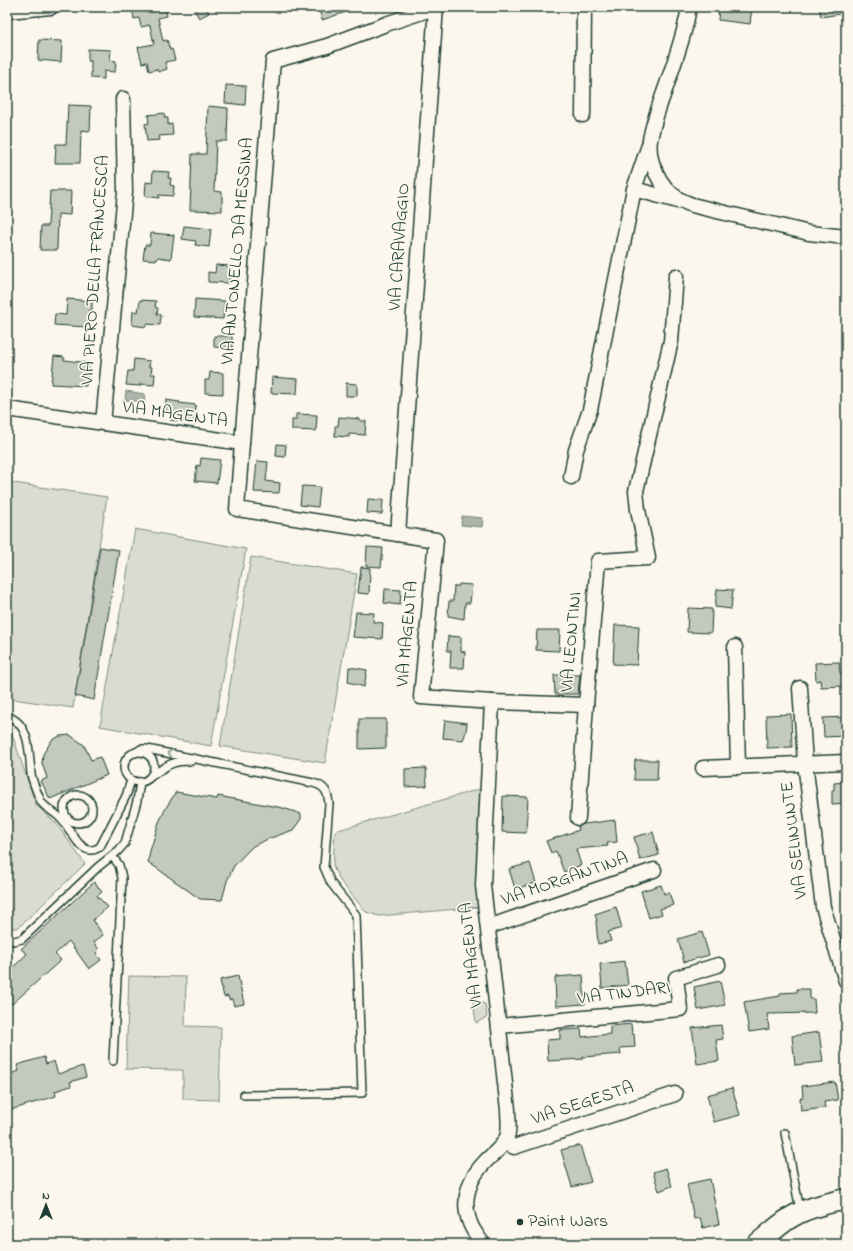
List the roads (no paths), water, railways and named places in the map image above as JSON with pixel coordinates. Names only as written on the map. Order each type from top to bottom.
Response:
[{"type":"main road","points":[[757,1244],[788,1219],[800,1212],[846,1199]]},
{"type":"street","points":[[7,11],[51,7]]},
{"type":"street","name":"VIA ANTONELLO DA MESSINA","points":[[242,444],[273,61],[327,46],[437,7]]},
{"type":"street","name":"VIA CARAVAGGIO","points":[[398,534],[437,7]]},
{"type":"street","points":[[583,114],[584,7]]},
{"type":"street","points":[[571,477],[576,450],[590,410],[634,189],[650,141],[655,117],[682,37],[689,7]]},
{"type":"street","name":"VIA PIERO DELLA FRANCESCA","points":[[103,424],[125,192],[123,99]]},
{"type":"street","points":[[650,141],[651,154],[659,179],[665,188],[678,198],[692,205]]},
{"type":"street","points":[[634,189],[692,205],[809,233],[846,237]]},
{"type":"street","name":"VIA LEONTINI","points":[[492,702],[586,705],[598,561],[648,558],[638,510],[636,491],[671,341],[676,276]]},
{"type":"street","name":"VIA MAGENTA","points":[[7,409],[242,444],[237,509],[436,540],[421,697],[492,702],[484,885],[509,1121],[508,1136],[497,1151],[475,1173],[467,1192],[467,1214],[470,1225],[483,1244]]},
{"type":"street","points":[[735,647],[738,767]]},
{"type":"street","name":"VIA SELINUNTE","points":[[800,688],[805,763],[823,907],[846,981]]},
{"type":"street","points":[[578,818],[586,705]]},
{"type":"street","points":[[703,768],[846,762]]},
{"type":"street","name":"VIA MORGANTINA","points":[[488,927],[654,870]]},
{"type":"street","name":"VIA TINDARI","points":[[499,1026],[680,1009],[676,978],[718,965]]},
{"type":"street","name":"VIA SEGESTA","points":[[504,1142],[514,1147],[675,1094]]},
{"type":"lane","points":[[7,716],[13,718],[22,727],[31,756],[32,776],[42,803],[64,818],[78,842],[86,849],[91,850],[100,847],[126,796],[131,780]]},
{"type":"lane","points":[[205,761],[174,762],[164,766],[150,777],[140,782],[131,780],[125,774],[124,766],[127,758],[141,749],[147,748],[319,784],[325,789],[329,804],[324,867],[331,883],[356,915],[362,1092],[244,1095]]},
{"type":"lane","points":[[135,753],[143,753],[150,758],[153,763],[153,769],[150,777]]},
{"type":"lane","points":[[7,939],[14,941],[22,939],[112,856],[125,842],[137,801],[140,782]]},
{"type":"lane","points":[[112,856],[119,865],[122,878],[113,1061]]},
{"type":"lane","points":[[785,1133],[800,1212]]},
{"type":"place","name":"Paint Wars","points":[[520,1222]]}]
